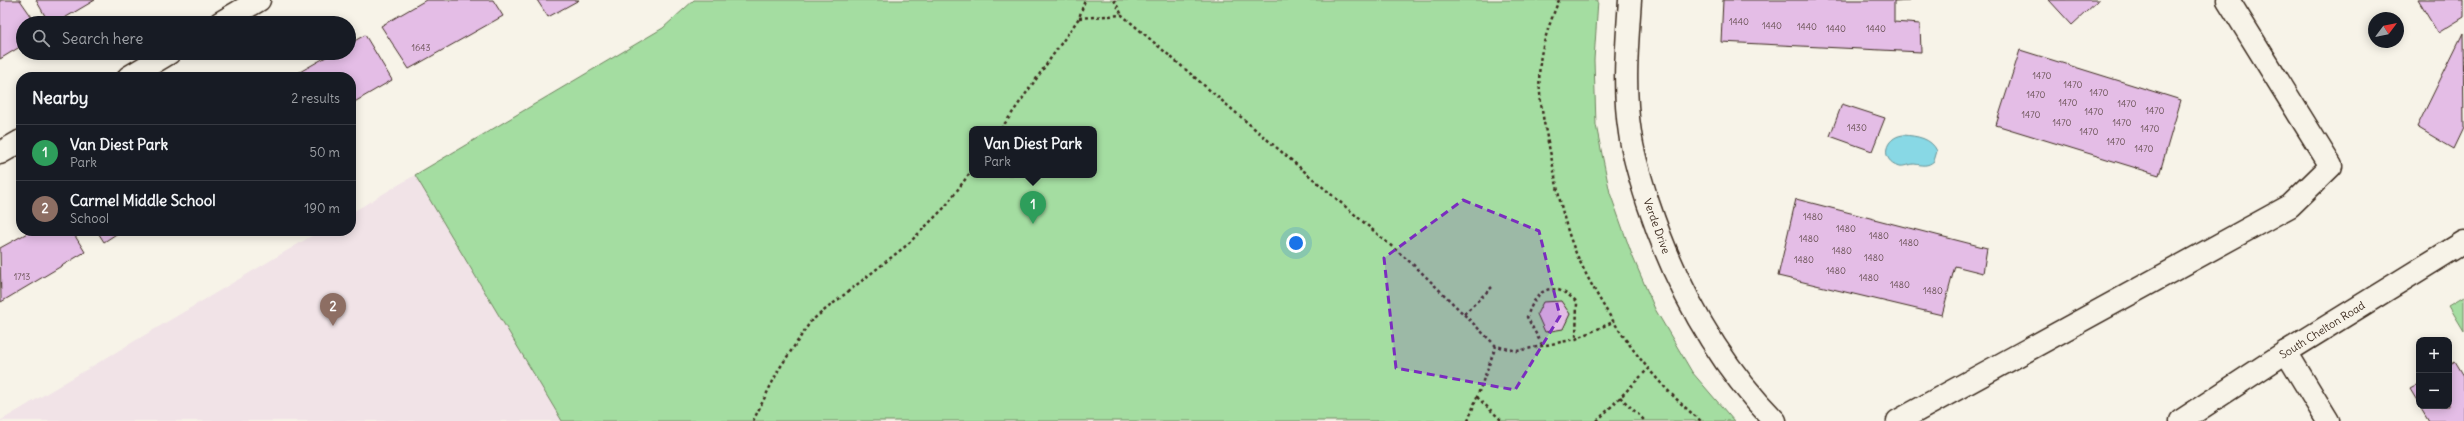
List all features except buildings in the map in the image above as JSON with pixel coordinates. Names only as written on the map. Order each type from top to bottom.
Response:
[{"type":"street","points":[[232,16],[259,0]]},
{"type":"street","name":"Verde Drive","points":[[1630,0],[1625,70],[1630,133],[1643,187],[1660,237],[1686,295],[1716,350],[1753,399],[1775,421]]},
{"type":"street","points":[[1898,421],[2290,206],[2331,166],[2228,0]]},
{"type":"street","points":[[137,72],[157,60]]},
{"type":"street","points":[[0,153],[16,144]]},
{"type":"street","name":"South Chelton Road","points":[[2181,421],[2286,352],[2464,242]]},
{"type":"street","points":[[2286,352],[2328,421]]},
{"type":"path","points":[[1003,126],[1078,18],[1084,0]]},
{"type":"path","points":[[1114,0],[1122,15],[1418,268],[1496,346],[1517,351],[1542,344],[1576,339],[1613,322]]},
{"type":"path","points":[[1559,0],[1541,55],[1540,91],[1546,130],[1562,209],[1576,252],[1613,322],[1677,402],[1701,421]]},
{"type":"path","points":[[1078,18],[1122,15]]},
{"type":"path","points":[[753,421],[779,369],[811,321],[907,245],[945,206],[969,174]]},
{"type":"path","points":[[1464,314],[1492,287]]},
{"type":"path","points":[[1542,344],[1526,317],[1531,303],[1539,294],[1551,288],[1565,291],[1577,302],[1576,339]]},
{"type":"path","points":[[1468,421],[1496,346]]},
{"type":"path","points":[[1596,421],[1649,368]]},
{"type":"path","points":[[1477,396],[1502,421]]},
{"type":"path","points":[[1620,397],[1645,421]]},
{"type":"highlighted area","points":[[1463,200],[1539,231],[1560,316],[1515,390],[1396,368],[1384,258]]},
{"type":"shaded area","points":[[415,175],[562,421],[0,421],[312,236],[356,236],[356,210]]},
{"type":"green space","points":[[694,0],[1598,0],[1594,60],[1596,125],[1610,193],[1632,255],[1655,309],[1692,372],[1734,421],[562,421],[415,175],[663,28]]},
{"type":"green space","points":[[2464,297],[2464,331],[2449,306]]},
{"type":"water","points":[[1903,135],[1923,138],[1931,143],[1937,151],[1934,161],[1925,165],[1914,164],[1899,166],[1893,163],[1889,159],[1887,149],[1892,140]]},
{"type":"place","name":"Van Diest Park","points":[[1033,224]]},
{"type":"place","name":"Carmel Middle School","points":[[333,326]]}]
